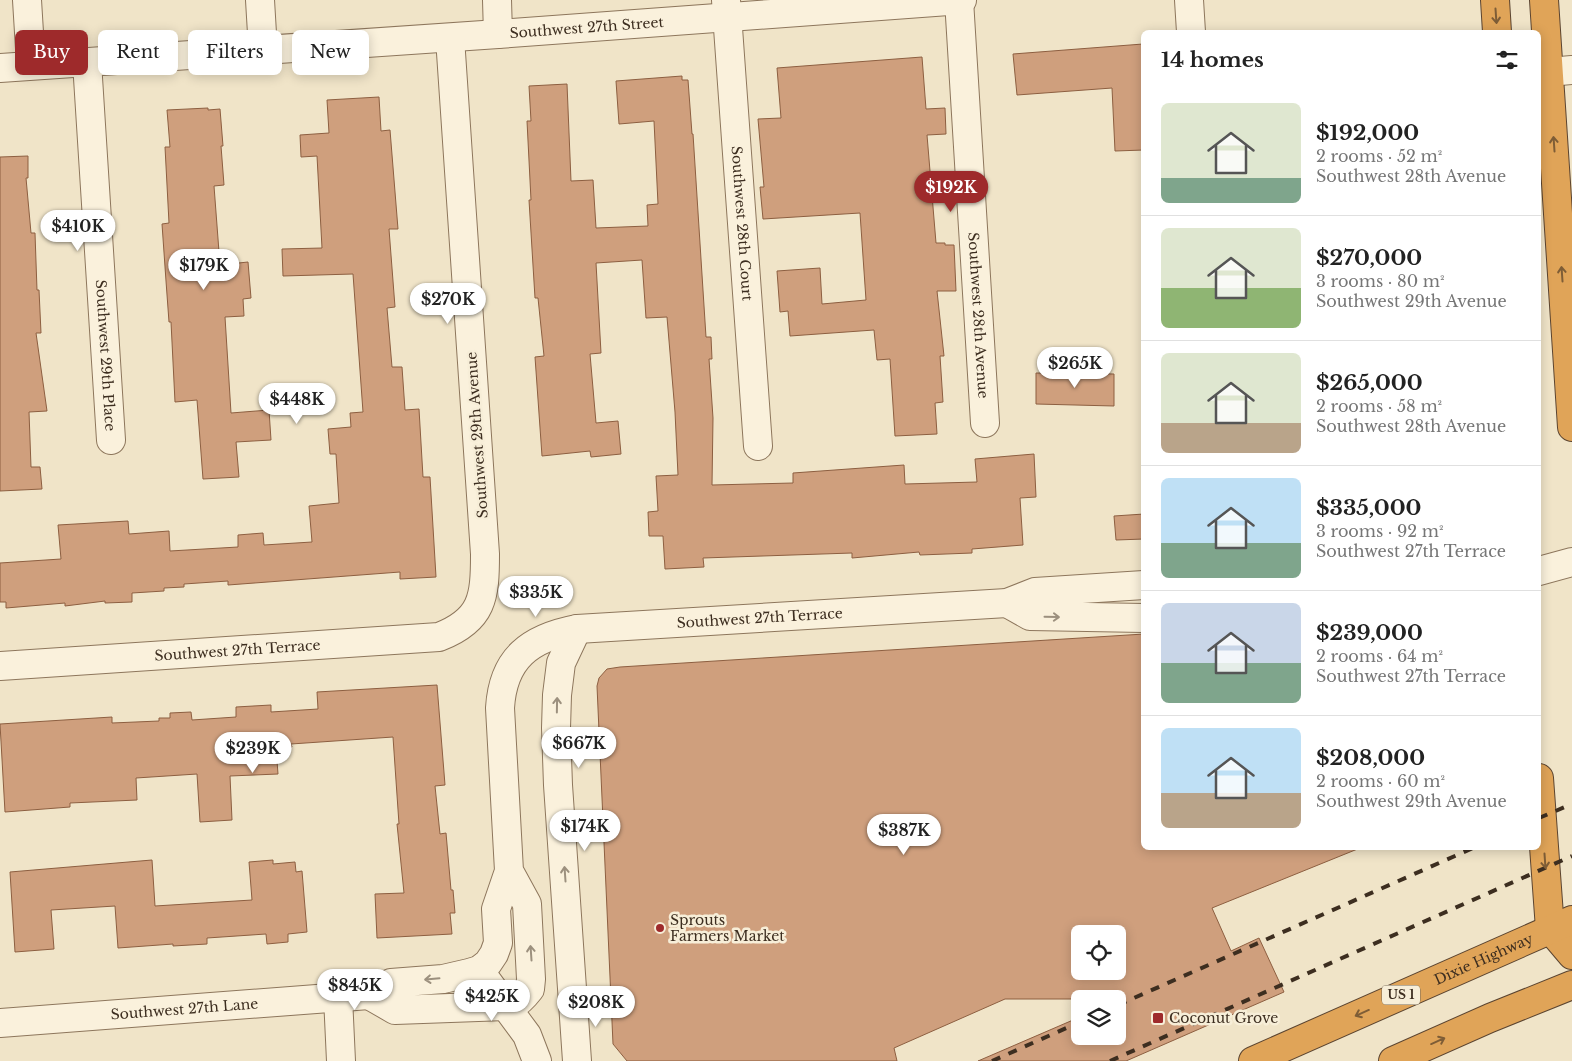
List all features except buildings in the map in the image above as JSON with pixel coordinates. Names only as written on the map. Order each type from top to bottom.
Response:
[{"type":"highway","points":[[1495,0],[1497,30]]},
{"type":"highway","points":[[1542,8],[1561,71],[1572,427]]},
{"type":"highway","points":[[1541,791],[1561,924],[1572,955]]},
{"type":"highway","name":"Dixie Highway","points":[[1253,1061],[1561,924]]},
{"type":"highway","points":[[1393,1061],[1490,1018],[1572,985]]},
{"type":"street","points":[[27,0],[29,30]]},
{"type":"street","points":[[260,0],[261,30]]},
{"type":"street","points":[[497,0],[498,34]]},
{"type":"street","name":"Southwest 27th Street","points":[[282,49],[498,34],[727,8],[960,0]]},
{"type":"street","name":"Southwest 28th Avenue","points":[[960,0],[985,423]]},
{"type":"street","points":[[1189,0],[1191,30]]},
{"type":"street","name":"Southwest 28th Court","points":[[727,8],[758,446]]},
{"type":"street","name":"Southwest 29th Avenue","points":[[450,38],[485,582],[480,603],[470,619]]},
{"type":"street","name":"Southwest 27th Street","points":[[88,62],[188,55]]},
{"type":"street","name":"Southwest 27th Street","points":[[0,68],[15,67]]},
{"type":"street","name":"Southwest 29th Place","points":[[88,75],[111,440]]},
{"type":"street","points":[[1541,570],[1572,562]]},
{"type":"street","name":"Southwest 27th Terrace","points":[[508,871],[500,708],[501,694],[511,666],[520,656],[542,639],[577,629],[1007,603],[1035,592],[1141,585]]},
{"type":"street","points":[[1007,603],[1030,616],[1141,618]]},
{"type":"street","name":"Southwest 27th Terrace","points":[[0,666],[439,637],[456,630],[470,619]]},
{"type":"street","points":[[577,629],[561,663],[557,695],[556,728],[558,785],[577,1061]]},
{"type":"street","points":[[508,871],[496,909],[498,943],[488,963],[479,970],[527,1035],[537,1061]]},
{"type":"street","points":[[369,995],[395,1010],[506,1006],[520,1000],[530,989],[532,965],[527,904],[508,871]]},
{"type":"street","name":"Southwest 27th Lane","points":[[0,1023],[369,995],[391,983],[459,976],[479,970]]},
{"type":"street","points":[[338,998],[341,1061]]},
{"type":"railway","points":[[1541,817],[1572,804]]},
{"type":"railway","points":[[1126,1001],[1468,850]]},
{"type":"railway","points":[[1110,1061],[1572,856]]},
{"type":"railway","points":[[992,1061],[1071,1026]]},
{"type":"place","name":"Sprouts Farmers Market","points":[[660,928]]},
{"type":"place","name":"Coconut Grove","points":[[1158,1018]]}]
